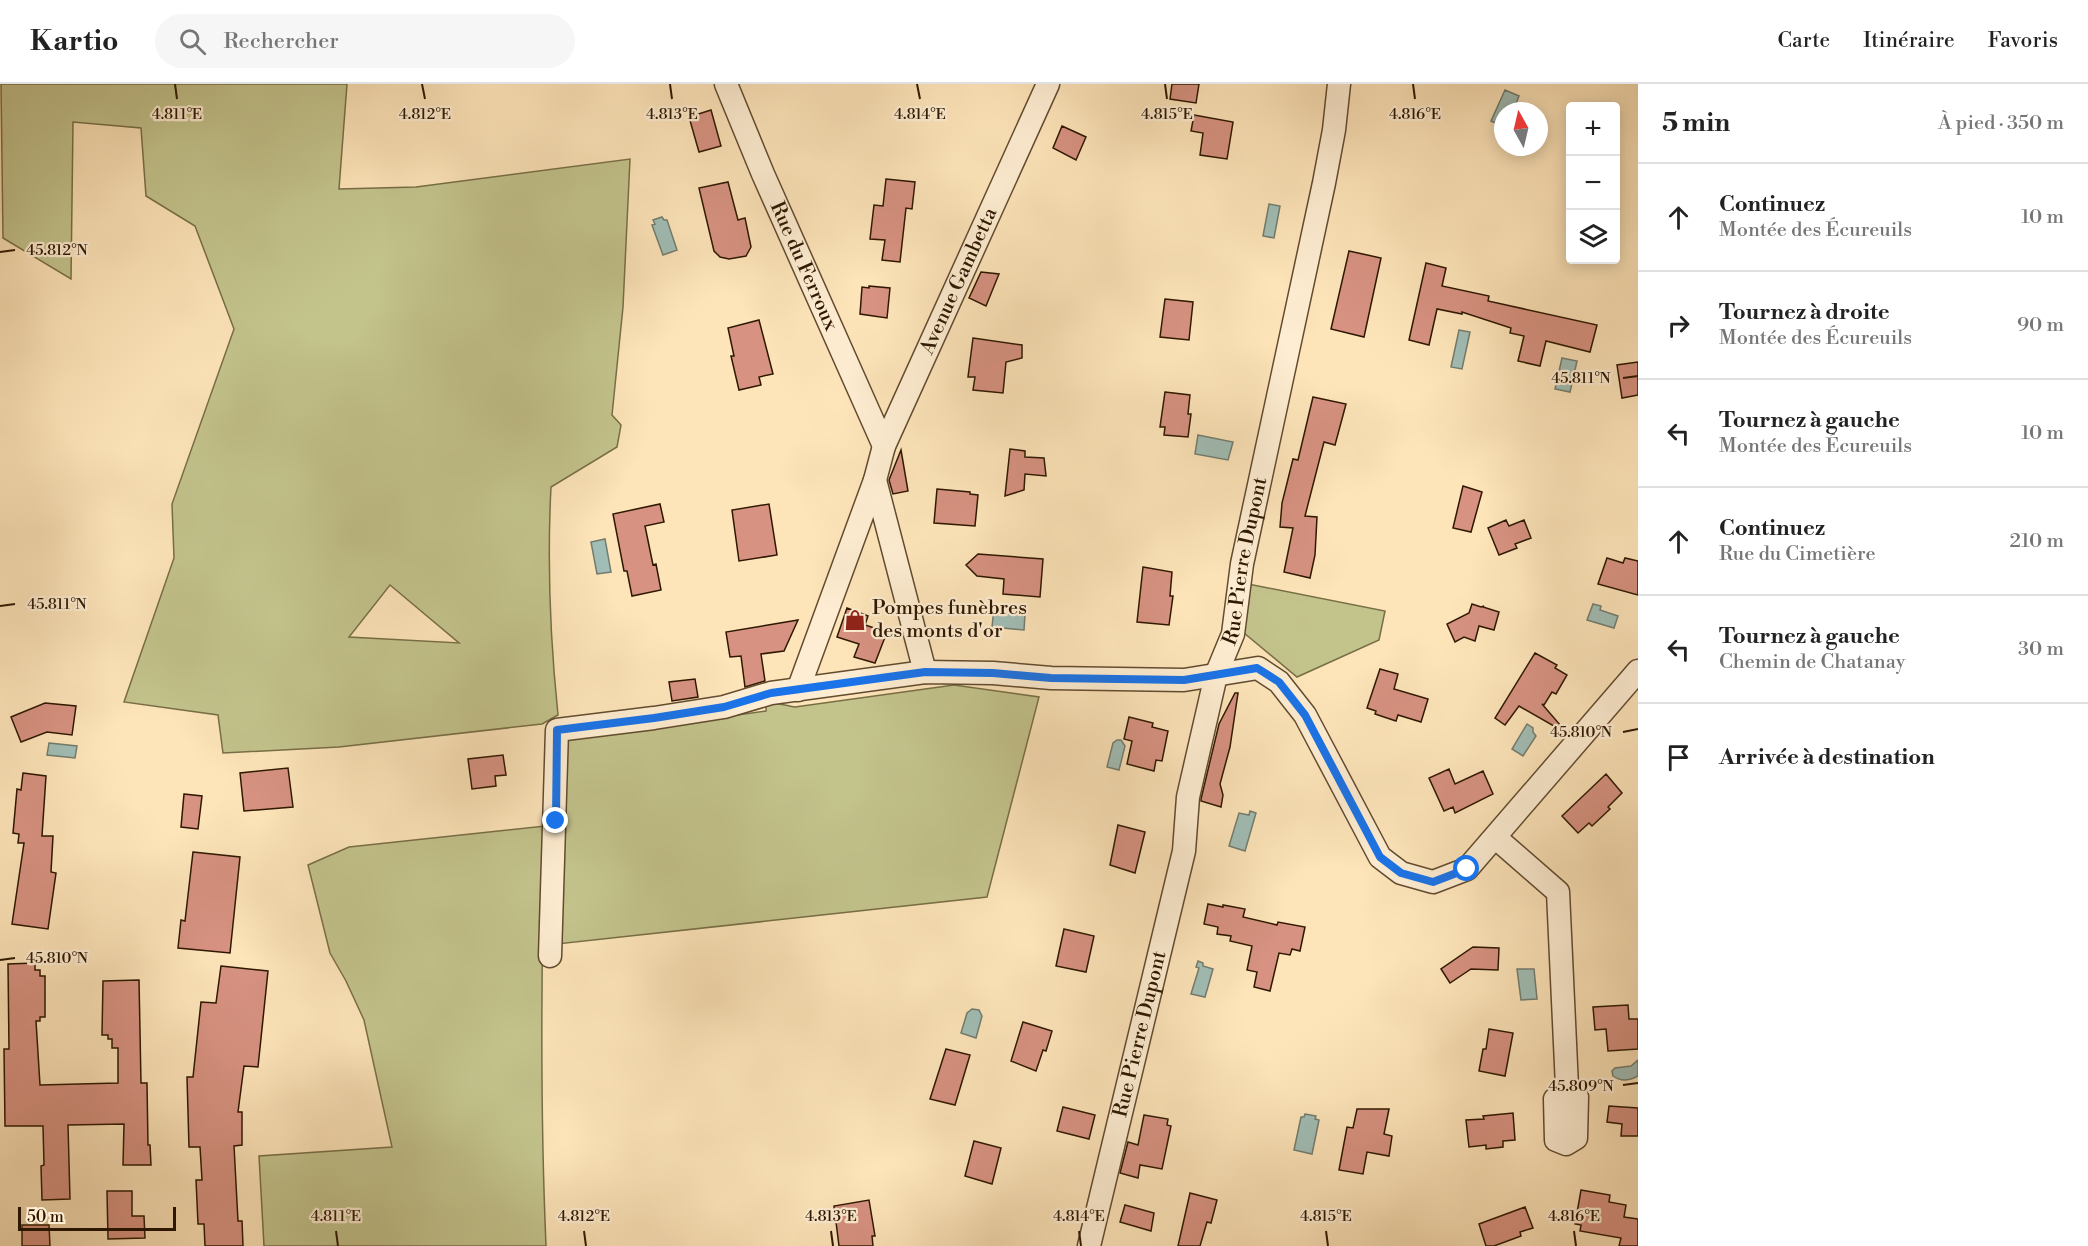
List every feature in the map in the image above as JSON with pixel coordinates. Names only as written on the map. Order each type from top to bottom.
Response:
[{"type":"street","name":"Rue du Ferroux","points":[[726,84],[763,174],[884,446]]},
{"type":"street","name":"Avenue Gambetta","points":[[798,690],[875,480],[884,446],[1048,84]]},
{"type":"street","name":"Rue Pierre Dupont","points":[[1089,1246],[1185,851],[1188,797],[1216,675],[1233,634],[1242,564],[1324,183],[1334,130],[1339,84]]},
{"type":"street","name":"Avenue Gambetta","points":[[875,480],[925,672]]},
{"type":"street","points":[[550,956],[557,730],[724,707],[761,696],[925,672],[993,673],[1051,678],[1184,680],[1257,668],[1279,682],[1305,715],[1380,857],[1401,873],[1433,882],[1467,869],[1638,671]]},
{"type":"street","points":[[1496,838],[1558,892],[1567,1087]]},
{"type":"green space","points":[[1,84],[347,84],[339,189],[416,187],[630,159],[623,307],[612,415],[621,425],[617,447],[551,487],[550,601],[558,715],[542,724],[339,747],[223,753],[218,715],[124,702],[174,558],[172,504],[234,329],[195,226],[146,196],[141,128],[73,122],[71,279],[3,238]],"holes":[[[390,585],[459,643],[349,637]]]},
{"type":"green space","points":[[1248,584],[1385,611],[1379,640],[1297,677],[1244,633]]},
{"type":"green space","points":[[954,685],[1039,697],[987,897],[557,944],[567,739],[766,711],[766,704],[795,707]]},
{"type":"green space","points":[[545,826],[542,1036],[546,1246],[264,1246],[259,1156],[392,1147],[364,1020],[330,953],[308,865],[349,847]]},
{"type":"water","points":[[1505,90],[1519,96],[1517,102],[1500,102]]},
{"type":"water","points":[[1269,204],[1280,206],[1274,238],[1263,236]]},
{"type":"water","points":[[662,217],[667,220],[677,250],[663,255],[652,225],[655,224],[653,220]]},
{"type":"water","points":[[1459,330],[1470,332],[1462,369],[1451,367]]},
{"type":"water","points":[[1562,358],[1577,361],[1570,392],[1555,389]]},
{"type":"water","points":[[1198,435],[1233,442],[1228,460],[1195,454]]},
{"type":"water","points":[[605,539],[611,572],[597,574],[591,542]]},
{"type":"water","points":[[1593,604],[1601,606],[1600,610],[1618,616],[1614,628],[1587,620]]},
{"type":"water","points":[[994,608],[1002,612],[1025,614],[1024,630],[992,627]]},
{"type":"water","points":[[1527,724],[1533,728],[1536,736],[1523,756],[1512,749]]},
{"type":"water","points":[[1121,740],[1125,746],[1119,770],[1107,767],[1113,743]]},
{"type":"water","points":[[49,743],[77,746],[75,758],[47,755]]},
{"type":"water","points":[[1250,811],[1256,813],[1245,851],[1229,846],[1239,813],[1249,815]]},
{"type":"water","points":[[1198,961],[1203,963],[1203,966],[1213,969],[1205,997],[1191,994],[1199,968],[1196,967]]},
{"type":"water","points":[[1517,969],[1534,969],[1537,999],[1521,1000]]},
{"type":"water","points":[[972,1009],[979,1010],[982,1016],[976,1038],[961,1033],[967,1013]]},
{"type":"water","points":[[1638,1060],[1638,1076],[1625,1080],[1613,1076],[1612,1071],[1615,1068],[1631,1066]]},
{"type":"water","points":[[1305,1114],[1316,1116],[1315,1119],[1319,1120],[1312,1154],[1294,1150],[1301,1117]]},
{"type":"building","points":[[1172,84],[1199,84],[1196,103],[1170,99]]},
{"type":"building","points":[[711,110],[721,146],[699,152],[689,117]]},
{"type":"building","points":[[1194,115],[1233,122],[1227,159],[1200,155],[1203,133],[1191,131]]},
{"type":"building","points":[[1062,126],[1086,137],[1076,160],[1053,148]]},
{"type":"building","points":[[886,179],[915,182],[912,209],[906,208],[900,262],[882,260],[885,240],[870,239],[874,205],[883,206]]},
{"type":"building","points":[[728,182],[738,220],[745,218],[751,247],[746,256],[729,259],[720,257],[714,251],[699,188]]},
{"type":"building","points":[[1349,251],[1381,258],[1364,337],[1331,329]]},
{"type":"building","points":[[1426,263],[1446,268],[1442,286],[1489,296],[1488,301],[1597,325],[1590,352],[1546,341],[1540,366],[1518,361],[1524,336],[1510,333],[1511,328],[1462,312],[1462,314],[1437,309],[1429,345],[1409,340]]},
{"type":"building","points":[[981,272],[999,274],[986,306],[969,298]]},
{"type":"building","points":[[869,286],[890,288],[887,318],[860,314],[862,287],[869,288]]},
{"type":"building","points":[[1165,299],[1193,302],[1189,340],[1160,337]]},
{"type":"building","points":[[759,320],[773,374],[759,377],[761,385],[739,390],[731,356],[734,356],[728,328]]},
{"type":"building","points":[[973,338],[1022,345],[1022,358],[1006,362],[1003,393],[973,390],[975,377],[968,377]]},
{"type":"building","points":[[1638,362],[1638,395],[1622,398],[1617,365]]},
{"type":"building","points":[[1165,392],[1190,395],[1188,414],[1191,414],[1188,437],[1164,435],[1165,427],[1160,427]]},
{"type":"building","points":[[1313,397],[1346,404],[1335,445],[1324,442],[1305,516],[1317,517],[1315,555],[1310,578],[1284,572],[1293,528],[1280,527],[1282,503],[1293,459],[1298,460]]},
{"type":"building","points":[[1010,449],[1025,451],[1025,457],[1044,458],[1046,476],[1025,474],[1024,490],[1005,496]]},
{"type":"building","points":[[901,450],[908,491],[893,494],[889,480]]},
{"type":"building","points":[[1463,486],[1482,492],[1471,532],[1453,528]]},
{"type":"building","points":[[937,489],[970,492],[970,494],[978,495],[975,526],[934,523]]},
{"type":"building","points":[[660,504],[664,522],[645,526],[661,590],[632,596],[627,571],[624,571],[613,514]]},
{"type":"building","points":[[769,504],[777,555],[739,561],[732,510]]},
{"type":"building","points":[[1506,520],[1509,526],[1524,520],[1531,538],[1515,544],[1517,548],[1499,555],[1488,528]]},
{"type":"building","points":[[978,554],[1043,559],[1040,597],[1003,594],[1004,579],[977,576],[966,565]]},
{"type":"building","points":[[1607,558],[1623,563],[1625,558],[1638,561],[1638,595],[1598,584]]},
{"type":"building","points":[[1143,567],[1172,572],[1170,596],[1173,596],[1169,625],[1137,622]]},
{"type":"building","points":[[1472,604],[1499,612],[1494,630],[1479,626],[1475,641],[1464,637],[1455,642],[1447,624],[1469,613]]},
{"type":"building","name":"Pompes funèbres des monts d'or","points":[[847,608],[868,616],[865,625],[887,632],[875,663],[854,657],[859,644],[837,637]]},
{"type":"building","points":[[798,620],[784,651],[761,654],[765,681],[745,687],[741,656],[730,657],[726,632]]},
{"type":"building","points":[[1535,653],[1557,665],[1555,668],[1567,675],[1556,694],[1552,692],[1544,705],[1542,704],[1561,726],[1559,729],[1519,706],[1505,725],[1495,718]]},
{"type":"building","points":[[1380,669],[1398,674],[1394,689],[1428,699],[1421,722],[1398,715],[1396,721],[1375,714],[1376,711],[1367,708]]},
{"type":"building","points":[[695,679],[698,697],[672,701],[669,682]]},
{"type":"building","points":[[1235,693],[1238,693],[1230,747],[1220,784],[1223,795],[1221,807],[1201,801],[1201,799],[1219,724]]},
{"type":"building","points":[[45,703],[76,706],[72,735],[47,732],[21,742],[11,717]]},
{"type":"building","points":[[1129,717],[1153,723],[1152,727],[1168,731],[1162,761],[1156,760],[1154,771],[1127,764],[1132,741],[1124,739]]},
{"type":"building","points":[[503,755],[506,775],[495,776],[496,786],[472,789],[468,759]]},
{"type":"building","points":[[288,768],[293,807],[244,811],[240,773]]},
{"type":"building","points":[[1449,769],[1455,784],[1483,771],[1493,794],[1455,813],[1453,807],[1444,811],[1429,778]]},
{"type":"building","points":[[23,773],[46,776],[42,836],[53,836],[51,872],[56,873],[48,929],[12,924],[24,843],[18,843],[19,834],[13,833],[17,789],[21,790]]},
{"type":"building","points":[[1606,774],[1622,793],[1608,807],[1610,809],[1592,826],[1589,823],[1578,833],[1562,816]]},
{"type":"building","points":[[184,794],[202,796],[198,829],[181,827]]},
{"type":"building","points":[[1118,825],[1145,832],[1135,873],[1110,865]]},
{"type":"building","points":[[193,852],[240,857],[230,953],[178,948],[181,920],[185,921]]},
{"type":"building","points":[[1208,904],[1245,909],[1243,917],[1277,925],[1278,922],[1305,927],[1300,951],[1292,949],[1290,955],[1279,953],[1270,991],[1254,987],[1257,972],[1247,970],[1252,946],[1230,941],[1231,936],[1217,934],[1218,927],[1204,924]]},
{"type":"building","points":[[1064,929],[1094,936],[1086,972],[1056,966]]},
{"type":"building","points":[[1473,947],[1499,948],[1498,970],[1471,969],[1450,983],[1441,969]]},
{"type":"building","points":[[35,963],[35,970],[40,970],[40,976],[45,976],[45,1017],[40,1017],[40,1021],[36,1021],[40,1085],[118,1083],[118,1048],[112,1048],[112,1039],[108,1039],[108,1035],[102,1035],[103,981],[139,980],[141,1083],[147,1083],[148,1145],[150,1145],[151,1165],[123,1165],[124,1124],[68,1125],[70,1199],[42,1200],[43,1126],[5,1126],[4,1049],[9,1049],[8,964]]},
{"type":"building","points":[[221,966],[268,971],[258,1067],[244,1066],[238,1112],[242,1112],[242,1145],[234,1146],[238,1221],[242,1221],[243,1246],[205,1246],[204,1224],[198,1224],[196,1180],[202,1180],[200,1147],[189,1147],[187,1077],[193,1077],[201,1002],[216,1003]]},
{"type":"building","points":[[1628,1005],[1629,1019],[1638,1019],[1638,1049],[1608,1051],[1606,1029],[1595,1030],[1593,1007]]},
{"type":"building","points":[[1023,1022],[1052,1031],[1046,1051],[1043,1050],[1036,1071],[1011,1061]]},
{"type":"building","points":[[1489,1029],[1513,1033],[1505,1076],[1479,1071]]},
{"type":"building","points":[[946,1049],[970,1055],[955,1105],[930,1099]]},
{"type":"building","points":[[1609,1106],[1638,1108],[1638,1136],[1621,1136],[1622,1124],[1607,1122]]},
{"type":"building","points":[[1063,1107],[1095,1115],[1089,1139],[1057,1131]]},
{"type":"building","points":[[1357,1109],[1389,1109],[1384,1134],[1392,1136],[1389,1156],[1367,1152],[1363,1174],[1339,1170],[1347,1127],[1353,1128]]},
{"type":"building","points":[[1513,1113],[1515,1140],[1503,1141],[1503,1147],[1486,1149],[1486,1145],[1469,1147],[1466,1120]]},
{"type":"building","points":[[1144,1115],[1168,1119],[1167,1125],[1171,1126],[1162,1169],[1140,1165],[1138,1178],[1120,1173],[1128,1142],[1138,1145]]},
{"type":"building","points":[[974,1141],[1001,1148],[992,1184],[965,1176]]},
{"type":"building","points":[[1581,1190],[1610,1195],[1609,1202],[1626,1205],[1624,1217],[1638,1219],[1638,1246],[1619,1246],[1621,1238],[1580,1231],[1581,1225],[1575,1224]]},
{"type":"building","points":[[107,1191],[132,1191],[132,1216],[144,1216],[145,1238],[108,1239]]},
{"type":"building","points":[[1190,1193],[1217,1200],[1211,1223],[1207,1222],[1200,1246],[1178,1246]]},
{"type":"building","points":[[869,1200],[875,1236],[872,1236],[873,1246],[839,1246],[834,1206]]},
{"type":"building","points":[[1125,1205],[1154,1213],[1151,1231],[1120,1222]]},
{"type":"building","points":[[1525,1207],[1533,1228],[1520,1232],[1521,1236],[1494,1246],[1486,1246],[1479,1224]]},
{"type":"building","points":[[22,1225],[49,1225],[50,1246],[22,1246]]},
{"type":"place","name":"Pompes funèbres des monts d'or","points":[[855,620]]},
{"type":"route","points":[[556,821],[557,730],[724,707],[771,693],[925,672],[993,673],[1051,678],[1184,680],[1257,668],[1279,682],[1305,715],[1380,857],[1401,873],[1433,882],[1467,869]]}]
